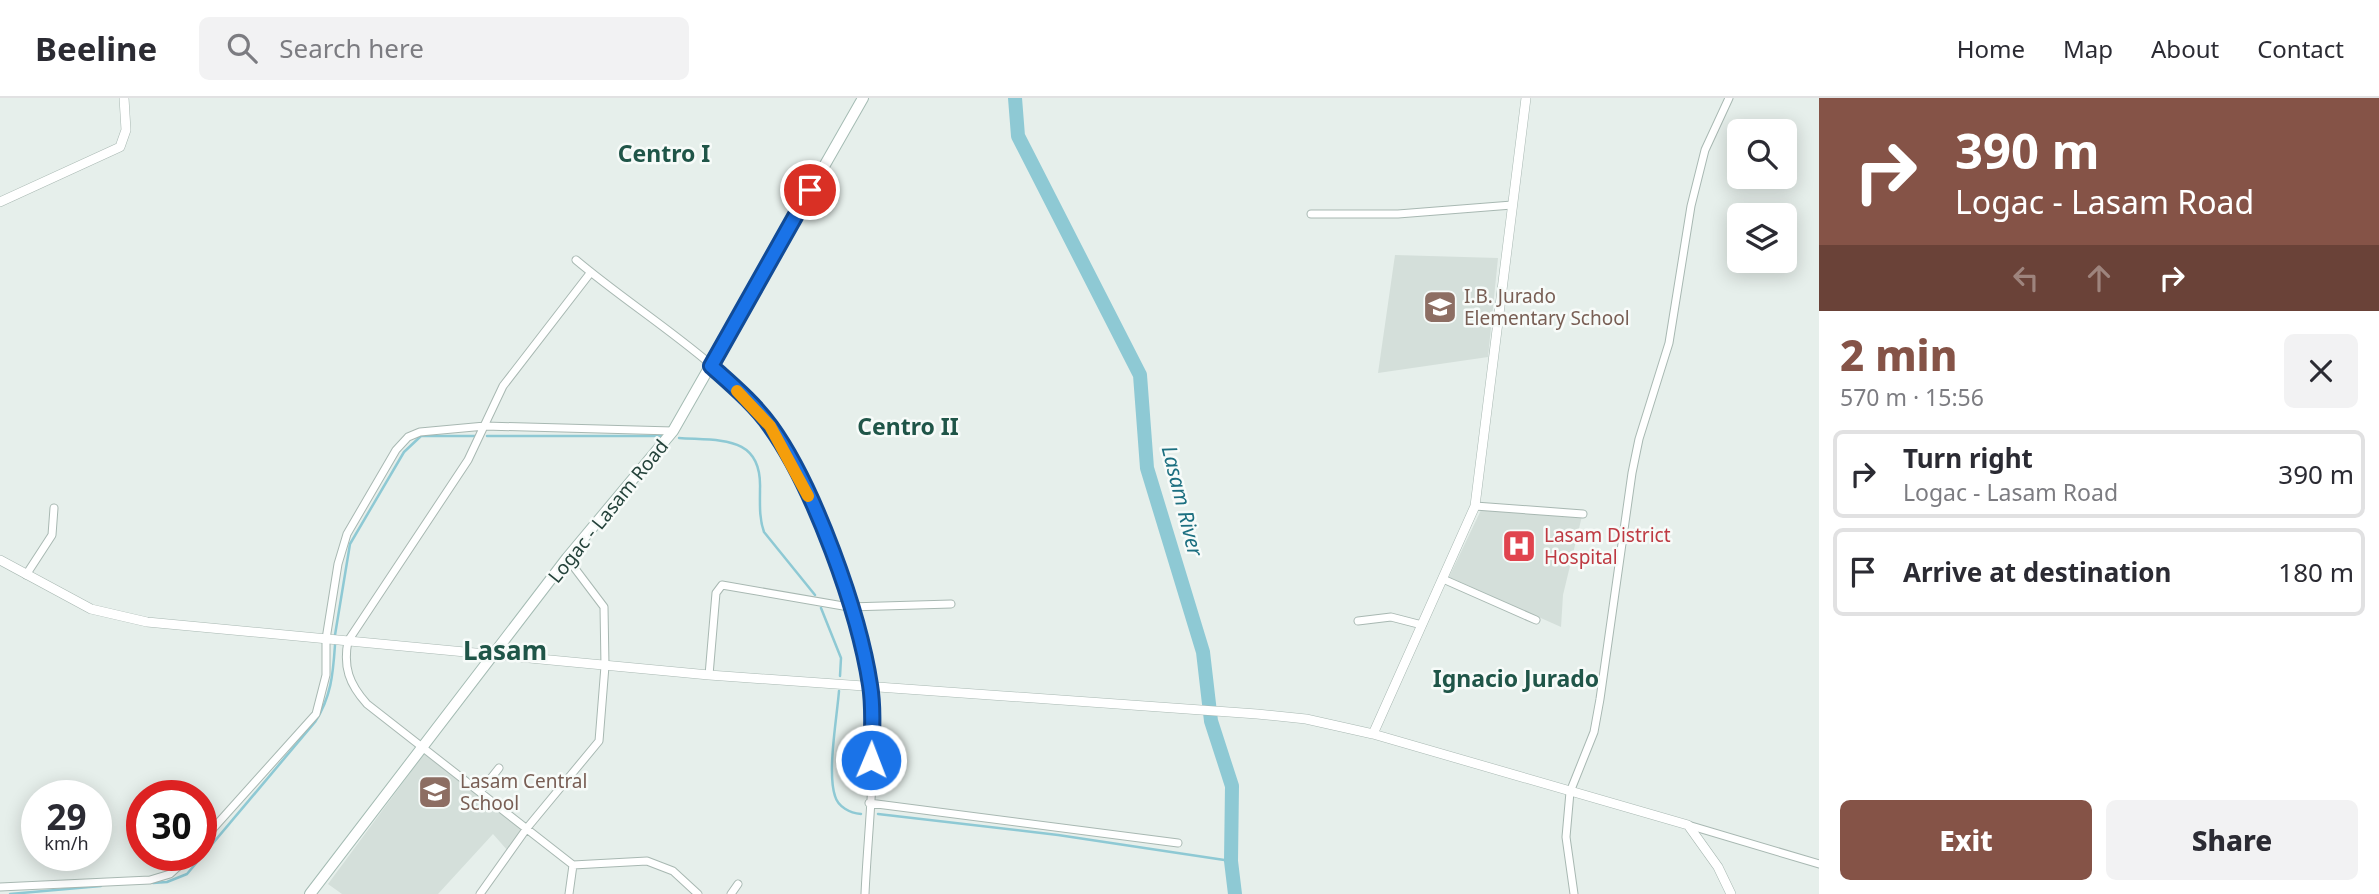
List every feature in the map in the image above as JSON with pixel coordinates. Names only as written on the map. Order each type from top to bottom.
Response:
[{"type":"main road","name":"Logac - Lasam Road","points":[[310,894],[567,558],[673,431],[863,98]]},
{"type":"street","points":[[0,202],[120,147],[126,130],[124,98]]},
{"type":"street","points":[[1373,734],[1475,506],[1526,98]]},
{"type":"street","points":[[1574,894],[1566,837],[1570,792],[1594,732],[1632,473],[1671,332],[1692,206],[1705,150],[1729,98]]},
{"type":"street","points":[[1311,214],[1386,214],[1512,205]]},
{"type":"street","points":[[576,260],[711,366],[770,426],[798,473],[828,542],[870,686],[869,803],[864,894]]},
{"type":"street","points":[[591,272],[503,386],[468,460],[348,641],[347,672],[352,688],[421,747],[573,865],[647,861],[673,871],[698,894]]},
{"type":"street","points":[[217,824],[316,714],[326,675],[326,639],[338,564],[347,534],[396,450],[408,438],[420,432],[485,426],[673,431]]},
{"type":"street","points":[[1475,506],[1583,514]]},
{"type":"street","points":[[26,575],[52,535],[54,508]]},
{"type":"street","points":[[480,894],[527,828],[599,741],[605,666],[604,607],[567,558]]},
{"type":"street","points":[[0,561],[91,609],[116,617],[709,675],[1306,719],[1373,734],[1819,864]]},
{"type":"street","points":[[1443,579],[1536,620]]},
{"type":"street","points":[[709,675],[716,593],[722,585],[849,607],[951,604]]},
{"type":"street","points":[[1358,621],[1391,617],[1422,625]]},
{"type":"street","points":[[480,792],[499,768]]},
{"type":"street","points":[[869,803],[1178,844]]},
{"type":"street","points":[[1688,825],[1718,867],[1731,894]]},
{"type":"street","points":[[569,894],[573,865]]},
{"type":"street","points":[[0,887],[150,880],[173,871]]},
{"type":"street","points":[[731,894],[738,884]]},
{"type":"street","points":[[0,887],[5,894]]},
{"type":"shaded area","name":"I.B. Jurado Elementary School","points":[[1395,255],[1498,258],[1488,357],[1378,373]]},
{"type":"shaded area","name":"Lasam District Hospital","points":[[1481,510],[1582,516],[1563,595],[1561,627],[1449,577]]},
{"type":"shaded area","name":"Lasam Central School","points":[[424,754],[525,829],[508,851],[493,834],[438,894],[342,894],[328,884]]},
{"type":"waterway","name":"Lasam River","points":[[1015,98],[1018,136],[1140,375],[1147,468],[1203,652],[1211,721],[1232,786],[1231,861],[1235,894]]},
{"type":"waterway","points":[[335,635],[350,544],[404,452],[421,436],[476,436]]},
{"type":"waterway","points":[[487,436],[663,436]]},
{"type":"waterway","points":[[679,438],[736,444],[754,459],[759,471],[764,532],[815,595]]},
{"type":"waterway","points":[[821,608],[841,658],[840,676]]},
{"type":"waterway","points":[[153,883],[167,882],[187,874],[315,722],[325,704],[330,685],[335,645]]},
{"type":"waterway","points":[[839,691],[832,759],[833,786],[842,806],[861,814]]},
{"type":"waterway","points":[[878,814],[1058,835],[1231,861]]},
{"type":"waterway","points":[[10,894],[101,886]]},
{"type":"slow traffic","points":[[737,391],[770,426],[798,473],[808,496]]},
{"type":"place","name":"I.B. Jurado Elementary School","points":[[1440,307]]},
{"type":"place","name":"Lasam District Hospital","points":[[1519,546]]},
{"type":"place","name":"Lasam Central School","points":[[435,792]]},
{"type":"district","name":"Centro I","points":[[664,154]]},
{"type":"district","name":"Centro II","points":[[908,427]]},
{"type":"district","name":"Lasam","points":[[505,651]]},
{"type":"district","name":"Ignacio Jurado","points":[[1516,679]]},
{"type":"route","points":[[810,190],[711,366],[770,426],[798,473],[819,519],[841,577],[870,686],[871,760]]}]
